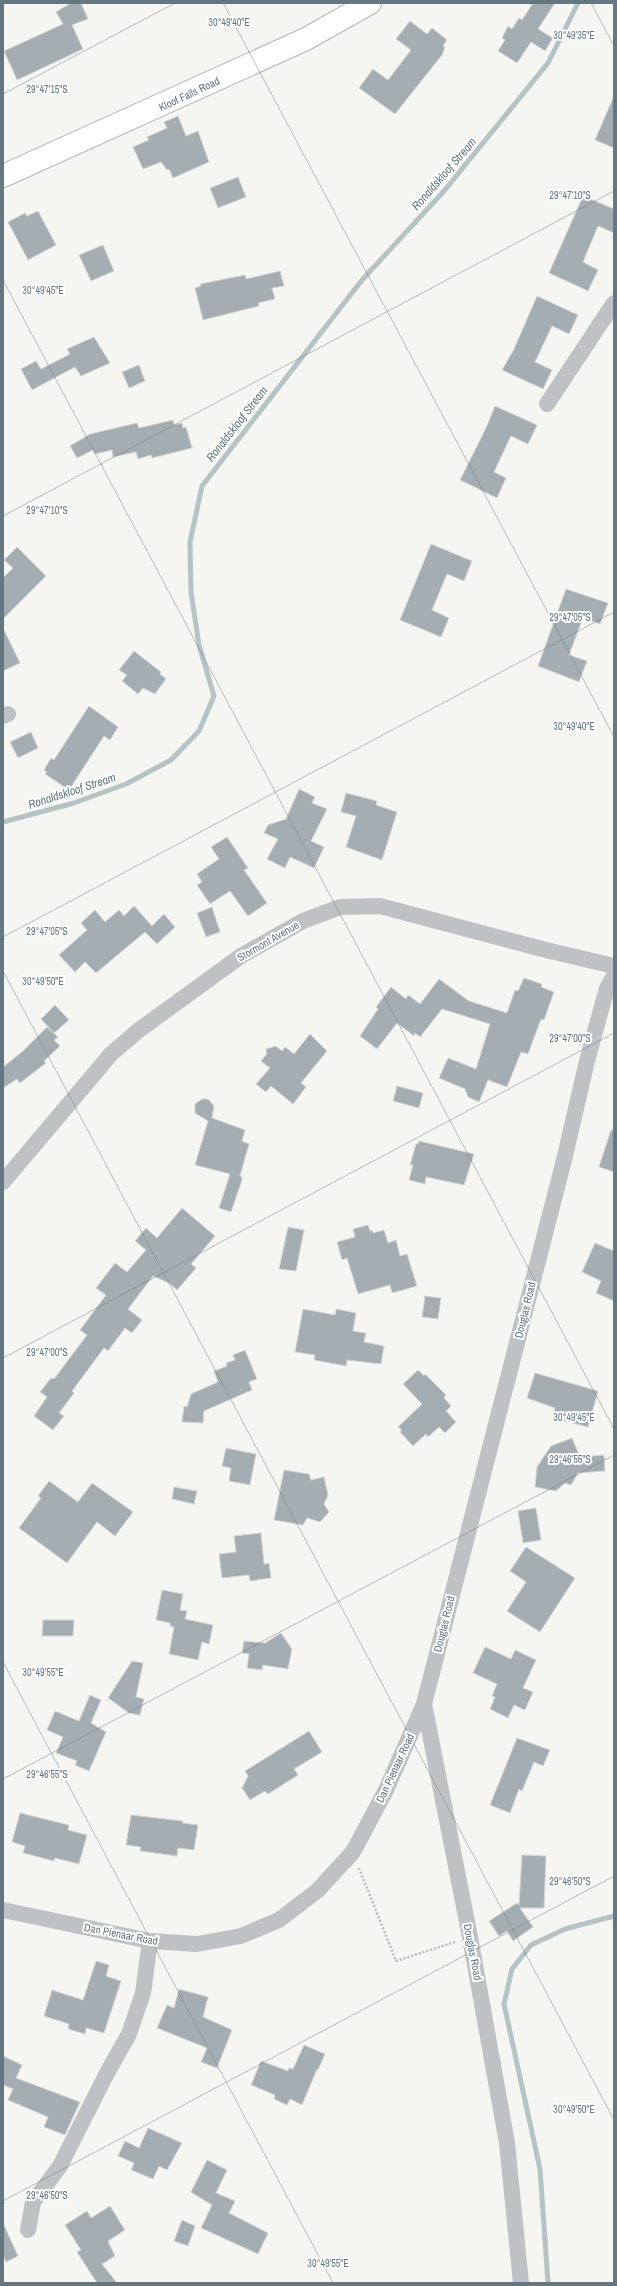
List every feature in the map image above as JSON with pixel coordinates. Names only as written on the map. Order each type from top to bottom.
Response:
[{"type":"main road","name":"Kloof Falls Road","points":[[3,176],[299,43],[370,3]]},
{"type":"street","points":[[547,404],[614,303]]},
{"type":"street","name":"Stormont Avenue","points":[[3,1182],[112,1054],[139,1030],[241,956],[303,921],[340,907],[380,906],[546,950],[614,966]]},
{"type":"street","name":"Douglas Road","points":[[521,2283],[507,2143],[470,1938],[424,1704],[560,1175],[587,1061],[607,988],[614,976]]},
{"type":"street","name":"Dan Pienaar Road","points":[[3,1910],[150,1941],[197,1944],[241,1936],[279,1920],[317,1890],[353,1852],[386,1790],[424,1704]]},
{"type":"street","points":[[28,2230],[33,2202],[60,2166],[107,2073],[130,2034],[143,1993],[150,1941]]},
{"type":"path","points":[[353,1852],[396,1961],[470,1938]]},
{"type":"building","points":[[71,3],[81,3],[88,19],[72,25],[83,49],[17,80],[4,51],[63,24],[56,12]]},
{"type":"building","points":[[533,3],[555,3],[538,29],[553,38],[545,51],[531,42],[517,63],[498,51],[505,40],[502,38],[508,26],[512,29],[519,18],[522,20]]},
{"type":"building","points":[[410,21],[427,34],[432,28],[447,40],[443,46],[445,47],[442,55],[395,114],[359,88],[373,69],[388,80],[411,50],[396,39]]},
{"type":"building","points":[[614,96],[614,148],[595,140]]},
{"type":"building","points":[[178,116],[186,136],[198,131],[209,162],[173,178],[169,169],[167,170],[161,162],[143,169],[133,147],[149,140],[147,137],[167,128],[164,122]]},
{"type":"building","points":[[238,177],[246,197],[218,208],[210,188]]},
{"type":"building","points":[[583,196],[614,209],[614,233],[598,226],[583,262],[598,270],[588,291],[549,273]]},
{"type":"building","points":[[38,211],[56,245],[28,260],[8,222],[25,213],[27,216]]},
{"type":"building","points":[[103,245],[114,271],[91,281],[79,255]]},
{"type":"building","points":[[280,271],[284,286],[272,288],[275,299],[258,303],[259,306],[203,320],[195,288],[201,286],[200,284],[245,275],[246,279]]},
{"type":"building","points":[[537,296],[578,315],[569,334],[552,326],[535,362],[552,370],[543,389],[502,370],[514,349]]},
{"type":"building","points":[[94,337],[110,363],[81,376],[75,367],[32,390],[21,369],[36,361],[41,369],[70,354],[67,349]]},
{"type":"building","points":[[139,365],[145,381],[129,388],[122,372]]},
{"type":"building","points":[[495,406],[537,425],[528,444],[511,436],[494,472],[506,478],[497,498],[460,480],[486,428]]},
{"type":"building","points":[[173,420],[174,425],[182,423],[183,428],[186,427],[192,448],[152,458],[151,455],[138,459],[136,452],[113,457],[112,450],[95,454],[93,450],[77,458],[70,446],[90,434],[137,423],[139,428]]},
{"type":"building","points":[[431,544],[472,561],[464,581],[447,574],[432,610],[449,618],[441,637],[400,620]]},
{"type":"building","points":[[17,547],[46,576],[3,619],[3,578],[13,568],[4,560]]},
{"type":"building","points":[[566,589],[608,603],[600,624],[583,618],[569,655],[587,661],[579,682],[538,666]]},
{"type":"building","points":[[3,628],[20,663],[3,671]]},
{"type":"building","points":[[134,651],[161,672],[160,674],[166,679],[155,694],[143,688],[138,694],[122,681],[127,675],[119,670]]},
{"type":"building","points":[[89,706],[118,727],[110,740],[104,736],[69,790],[45,774],[47,772],[44,770],[51,758],[54,760]]},
{"type":"building","points":[[31,732],[38,748],[18,758],[10,742]]},
{"type":"building","points":[[299,789],[315,797],[312,803],[327,809],[311,841],[324,847],[314,868],[290,857],[285,868],[267,859],[278,839],[264,833],[268,825],[286,819]]},
{"type":"building","points":[[346,793],[377,801],[376,805],[397,812],[382,860],[346,847],[356,816],[341,812]]},
{"type":"building","points":[[227,837],[248,868],[244,870],[267,903],[248,916],[230,891],[210,904],[197,885],[202,882],[197,874],[219,859],[211,847]]},
{"type":"building","points":[[134,906],[152,926],[164,914],[175,927],[157,944],[145,932],[96,973],[85,962],[75,972],[59,955],[87,930],[81,923],[95,910],[105,922],[119,910],[124,916]]},
{"type":"building","points":[[212,907],[220,932],[206,937],[197,913]]},
{"type":"building","points":[[524,978],[542,984],[541,987],[554,992],[544,1020],[541,1019],[528,1054],[521,1052],[507,1087],[488,1080],[479,1102],[468,1097],[465,1089],[439,1078],[448,1058],[476,1069],[490,1024],[442,1009],[420,1037],[415,1033],[414,1036],[397,1023],[377,1049],[360,1036],[378,1009],[376,1007],[391,987],[406,999],[408,995],[420,1004],[439,979],[469,1001],[507,1013],[515,990],[518,991]]},
{"type":"building","points":[[55,1005],[69,1020],[54,1033],[41,1019]]},
{"type":"building","points":[[47,1027],[58,1037],[54,1040],[60,1046],[44,1061],[46,1063],[20,1083],[17,1079],[3,1088],[3,1067],[23,1051]]},
{"type":"building","points":[[310,1034],[327,1051],[301,1083],[306,1087],[293,1104],[271,1086],[266,1092],[256,1084],[270,1068],[261,1061],[267,1054],[266,1049],[276,1046],[282,1051],[285,1047],[294,1054]]},
{"type":"building","points":[[397,1086],[423,1093],[419,1108],[393,1101]]},
{"type":"building","points":[[202,1099],[208,1099],[214,1106],[212,1118],[245,1130],[242,1141],[249,1144],[240,1176],[242,1177],[241,1183],[231,1212],[219,1208],[230,1174],[195,1165],[208,1121],[195,1113],[195,1104]]},
{"type":"building","points":[[611,1130],[614,1130],[614,1172],[599,1167]]},
{"type":"building","points":[[419,1141],[474,1154],[464,1185],[426,1177],[425,1184],[409,1180],[413,1165],[410,1165],[416,1144],[418,1144]]},
{"type":"building","points":[[182,1208],[215,1236],[191,1264],[196,1268],[177,1290],[169,1283],[153,1276],[128,1309],[142,1320],[132,1333],[125,1328],[108,1351],[104,1348],[72,1391],[74,1393],[59,1413],[64,1416],[53,1430],[34,1416],[47,1397],[40,1392],[51,1378],[54,1379],[87,1335],[80,1330],[106,1295],[96,1288],[115,1263],[127,1272],[146,1250],[135,1241],[146,1228],[157,1238]]},
{"type":"building","points":[[368,1225],[370,1231],[372,1230],[373,1233],[384,1230],[388,1243],[396,1240],[400,1256],[407,1254],[417,1286],[392,1293],[390,1285],[358,1294],[347,1258],[342,1260],[337,1242],[355,1237],[353,1229]]},
{"type":"building","points":[[288,1227],[304,1230],[296,1271],[279,1269]]},
{"type":"building","points":[[595,1243],[614,1251],[614,1301],[596,1293],[601,1281],[582,1272]]},
{"type":"building","points":[[425,1296],[441,1298],[438,1319],[422,1317]]},
{"type":"building","points":[[303,1309],[335,1315],[336,1309],[356,1313],[353,1331],[366,1333],[364,1342],[384,1346],[381,1364],[347,1360],[346,1366],[314,1360],[315,1355],[295,1352]]},
{"type":"building","points":[[245,1350],[257,1379],[249,1382],[252,1390],[204,1411],[203,1423],[182,1422],[184,1406],[187,1407],[191,1394],[218,1382],[214,1371],[227,1366],[226,1363],[235,1360],[233,1355]]},
{"type":"building","points":[[418,1370],[424,1376],[425,1374],[446,1395],[444,1398],[451,1406],[446,1411],[456,1422],[445,1433],[439,1427],[428,1437],[426,1434],[413,1446],[400,1432],[402,1430],[398,1427],[422,1404],[403,1384]]},
{"type":"building","points":[[535,1373],[598,1391],[588,1427],[553,1418],[555,1408],[527,1398]]},
{"type":"building","points":[[572,1438],[580,1457],[604,1455],[605,1471],[578,1473],[571,1485],[565,1483],[556,1491],[535,1487],[537,1467],[551,1446]]},
{"type":"building","points":[[226,1448],[256,1454],[250,1485],[229,1481],[231,1468],[222,1466]]},
{"type":"building","points":[[284,1470],[309,1474],[311,1480],[324,1477],[328,1495],[324,1504],[329,1512],[320,1522],[307,1518],[303,1525],[274,1520]]},
{"type":"building","points":[[49,1481],[78,1502],[92,1483],[133,1512],[115,1536],[97,1522],[67,1563],[19,1528],[41,1498],[38,1496]]},
{"type":"building","points":[[174,1487],[197,1491],[194,1504],[172,1499]]},
{"type":"building","points":[[536,1508],[541,1540],[523,1543],[518,1511]]},
{"type":"building","points":[[261,1533],[264,1564],[269,1563],[271,1578],[250,1581],[249,1575],[222,1578],[219,1554],[236,1552],[234,1536]]},
{"type":"building","points":[[526,1547],[575,1578],[540,1632],[507,1611],[526,1582],[510,1571]]},
{"type":"building","points":[[162,1590],[183,1594],[180,1610],[187,1611],[185,1619],[213,1625],[209,1644],[202,1642],[198,1660],[169,1654],[174,1627],[170,1626],[170,1623],[156,1620]]},
{"type":"building","points":[[43,1620],[74,1620],[73,1636],[42,1636]]},
{"type":"building","points":[[281,1633],[292,1649],[288,1669],[263,1665],[262,1670],[247,1668],[249,1654],[242,1653],[244,1641],[265,1643]]},
{"type":"building","points":[[485,1647],[511,1659],[515,1650],[536,1660],[523,1688],[533,1692],[525,1710],[514,1705],[508,1718],[490,1709],[495,1697],[492,1696],[497,1684],[473,1673]]},
{"type":"building","points":[[132,1661],[143,1663],[136,1697],[144,1699],[140,1715],[129,1713],[108,1698]]},
{"type":"building","points":[[90,1695],[101,1700],[91,1723],[106,1732],[89,1771],[75,1765],[77,1761],[56,1753],[63,1737],[47,1730],[55,1711],[79,1721]]},
{"type":"building","points":[[309,1731],[322,1752],[294,1769],[298,1775],[268,1794],[265,1791],[250,1800],[242,1788],[248,1776],[245,1771]]},
{"type":"building","points":[[517,1738],[550,1750],[543,1766],[534,1762],[522,1791],[519,1789],[510,1813],[490,1805]]},
{"type":"building","points":[[20,1813],[69,1825],[68,1830],[87,1835],[79,1864],[55,1858],[54,1861],[23,1853],[25,1846],[12,1842]]},
{"type":"building","points":[[131,1815],[183,1821],[182,1823],[198,1825],[194,1850],[178,1848],[177,1856],[140,1851],[141,1847],[126,1845]]},
{"type":"building","points":[[522,1855],[546,1856],[544,1908],[520,1908],[533,1927],[513,1941],[507,1931],[499,1936],[489,1921],[517,1903],[519,1905]]},
{"type":"building","points":[[96,1961],[109,1965],[106,1976],[121,1981],[104,2033],[86,2028],[85,2034],[68,2029],[69,2024],[44,2016],[52,1990],[83,2000]]},
{"type":"building","points":[[179,1989],[208,1997],[203,2017],[232,2030],[217,2068],[201,2062],[207,2048],[157,2028],[167,2005],[174,2008]]},
{"type":"building","points":[[304,2045],[325,2054],[302,2105],[290,2099],[287,2105],[274,2099],[275,2095],[251,2085],[261,2061],[288,2071],[289,2068],[293,2069]]},
{"type":"building","points":[[3,2056],[22,2065],[16,2078],[80,2102],[65,2135],[44,2127],[48,2117],[8,2100],[13,2089],[3,2085]]},
{"type":"building","points":[[148,2128],[182,2143],[167,2170],[159,2166],[153,2179],[131,2170],[134,2163],[118,2156],[125,2141],[139,2148]]},
{"type":"building","points":[[207,2160],[227,2170],[216,2193],[235,2201],[229,2213],[268,2233],[258,2254],[201,2228],[212,2205],[191,2192]]},
{"type":"building","points":[[110,2206],[125,2230],[108,2241],[115,2256],[102,2264],[117,2283],[97,2283],[77,2252],[81,2250],[65,2225],[87,2211],[91,2218]]},
{"type":"building","points":[[182,2220],[195,2226],[188,2246],[174,2241]]},
{"type":"building","points":[[3,2223],[18,2256],[6,2262],[3,2255]]},
{"type":"waterway","name":"Ronaldskloof Stream","points":[[3,822],[74,803],[126,784],[171,760],[199,731],[214,696],[199,645],[191,592],[190,542],[202,486],[362,280],[444,191],[548,63],[578,3]]},
{"type":"waterway","points":[[548,2283],[540,2169],[504,2004],[512,1969],[531,1945],[565,1929],[614,1916]]}]
